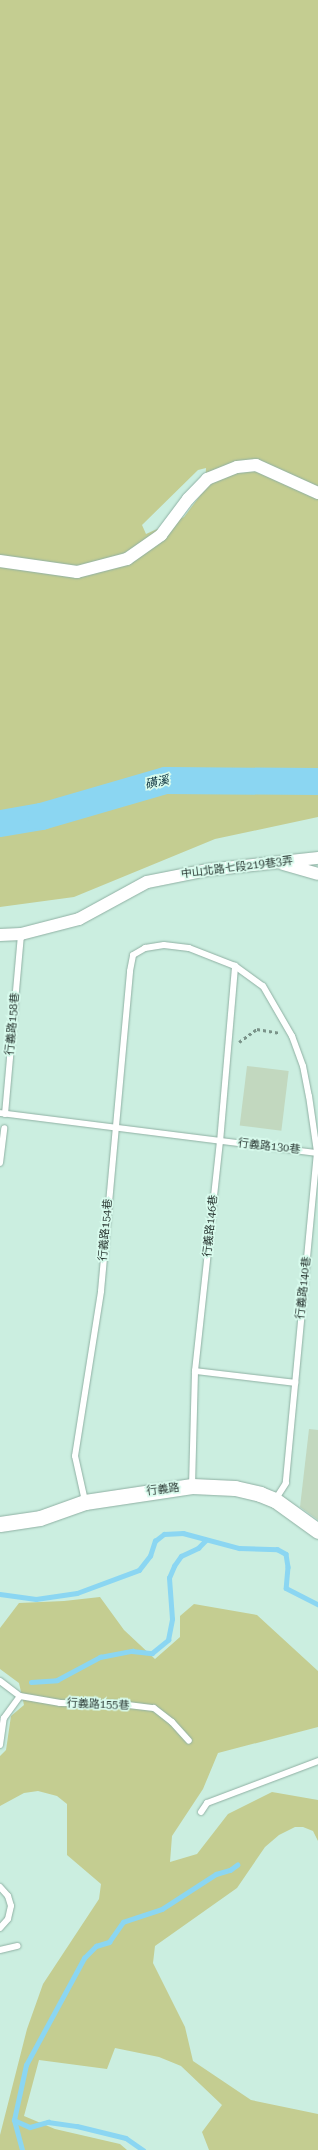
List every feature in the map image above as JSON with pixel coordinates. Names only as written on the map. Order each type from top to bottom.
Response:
[{"type":"street","points":[[0,561],[77,572],[127,559],[161,535],[188,499],[207,479],[237,466],[256,465],[318,493]]},
{"type":"street","name":"中山北路七段219巷3弄","points":[[0,936],[21,934],[79,919],[147,882],[207,870],[318,858]]},
{"type":"street","points":[[278,863],[318,874]]},
{"type":"street","name":"行義路","points":[[0,1524],[40,1518],[85,1502],[192,1486],[234,1488],[275,1500],[318,1531]]},
{"type":"lane","name":"行義路158巷","points":[[3,1114],[21,934]]},
{"type":"lane","name":"行義路140巷","points":[[133,955],[145,948],[164,945],[189,948],[235,966],[263,986],[292,1036],[303,1066],[318,1153],[286,1483],[275,1500]]},
{"type":"lane","name":"行義路154巷","points":[[85,1502],[74,1456],[101,1291],[115,1129],[133,955]]},
{"type":"lane","name":"行義路146巷","points":[[192,1486],[195,1371],[220,1142],[235,966]]},
{"type":"lane","name":"行義路130巷","points":[[3,1114],[318,1153]]},
{"type":"lane","points":[[0,1163],[4,1128]]},
{"type":"lane","points":[[195,1371],[295,1383]]},
{"type":"lane","name":"行義路155巷","points":[[0,1681],[20,1696],[60,1703],[120,1704],[154,1708],[189,1741]]},
{"type":"lane","points":[[0,1745],[4,1718],[20,1696]]},
{"type":"lane","points":[[201,1812],[207,1803],[318,1761]]},
{"type":"lane","points":[[0,1887],[8,1896],[11,1906],[8,1919],[0,1928]]},
{"type":"lane","points":[[0,1950],[18,1946]]},
{"type":"path","points":[[228,1052],[257,1029],[292,1036]]},
{"type":"green space","points":[[0,0],[318,0],[318,817],[215,839],[74,897],[0,907]],"holes":[[[206,468],[205,489],[184,517],[146,534],[142,525],[198,470]]]},
{"type":"green space","points":[[100,1597],[124,1630],[155,1659],[180,1637],[180,1616],[194,1604],[257,1615],[318,1671],[318,1727],[218,1753],[203,1789],[172,1836],[170,1862],[197,1854],[228,1814],[272,1792],[318,1800],[318,1841],[313,1831],[303,1827],[295,1827],[279,1835],[265,1847],[237,1888],[155,1946],[153,1963],[185,2027],[193,2061],[251,2100],[318,2114],[318,2150],[209,2150],[202,2132],[222,2105],[181,2066],[159,2057],[115,2048],[107,2069],[39,2060],[24,2116],[55,2129],[120,2144],[127,2150],[0,2150],[0,2135],[27,2029],[43,1984],[99,1899],[101,1884],[67,1855],[67,1804],[57,1796],[38,1791],[24,1793],[0,1806],[0,1756],[6,1750],[11,1716],[24,1705],[19,1683],[0,1669],[0,1628],[19,1603],[64,1601]]},
{"type":"building","points":[[247,1066],[289,1071],[281,1131],[240,1126]]},
{"type":"building","points":[[309,1429],[318,1430],[318,1520],[300,1507]]},
{"type":"waterway","name":"磺溪","points":[[0,823],[41,816],[165,780],[318,781]]},
{"type":"waterway","points":[[0,1594],[36,1599],[77,1593],[139,1570],[150,1556],[155,1541],[164,1534],[183,1533],[239,1548],[277,1549],[286,1554],[288,1567],[286,1588],[318,1604]]},
{"type":"waterway","points":[[31,1682],[57,1680],[100,1657],[132,1651],[152,1653],[168,1640],[172,1619],[169,1578],[174,1566],[181,1556],[198,1548],[206,1540]]},
{"type":"waterway","points":[[14,2120],[26,2065],[84,1958],[96,1946],[109,1942],[123,1922],[162,1909],[216,1874],[230,1870],[237,1865]]},
{"type":"waterway","points":[[22,2150],[14,2120],[30,2127],[48,2122],[77,2126],[126,2138],[143,2150]]}]
